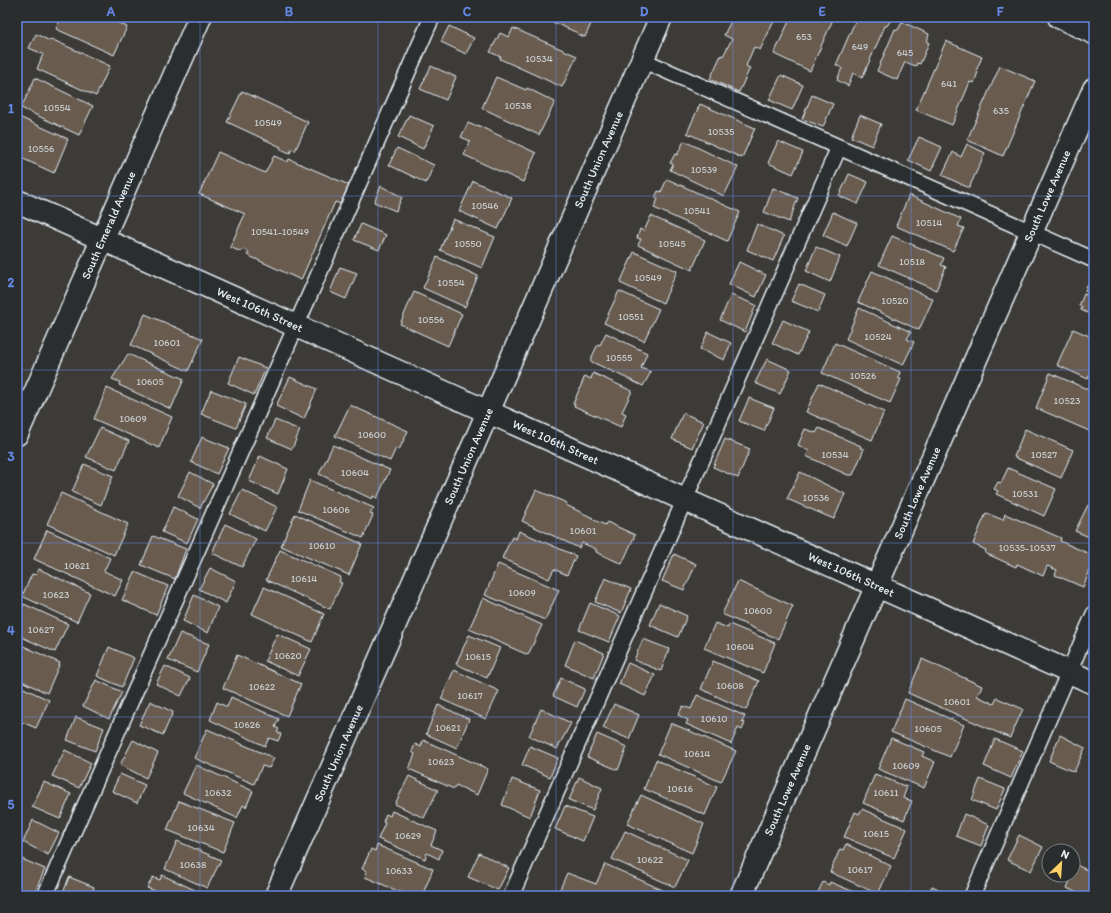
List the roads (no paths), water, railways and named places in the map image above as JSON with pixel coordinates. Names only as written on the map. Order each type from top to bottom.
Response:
[{"type":"street","name":"South Emerald Avenue","points":[[17,434],[200,17]]},
{"type":"street","name":"South Union Avenue","points":[[276,896],[661,17]]},
{"type":"street","points":[[1059,17],[1094,33]]},
{"type":"street","name":"South Lowe Avenue","points":[[741,896],[1094,89]]},
{"type":"street","name":"West 106th Street","points":[[17,201],[1094,683]]},
{"type":"lane","points":[[45,896],[432,17]]},
{"type":"lane","points":[[642,60],[1094,260]]},
{"type":"lane","points":[[511,896],[839,147]]},
{"type":"lane","points":[[972,896],[1094,614]]}]
